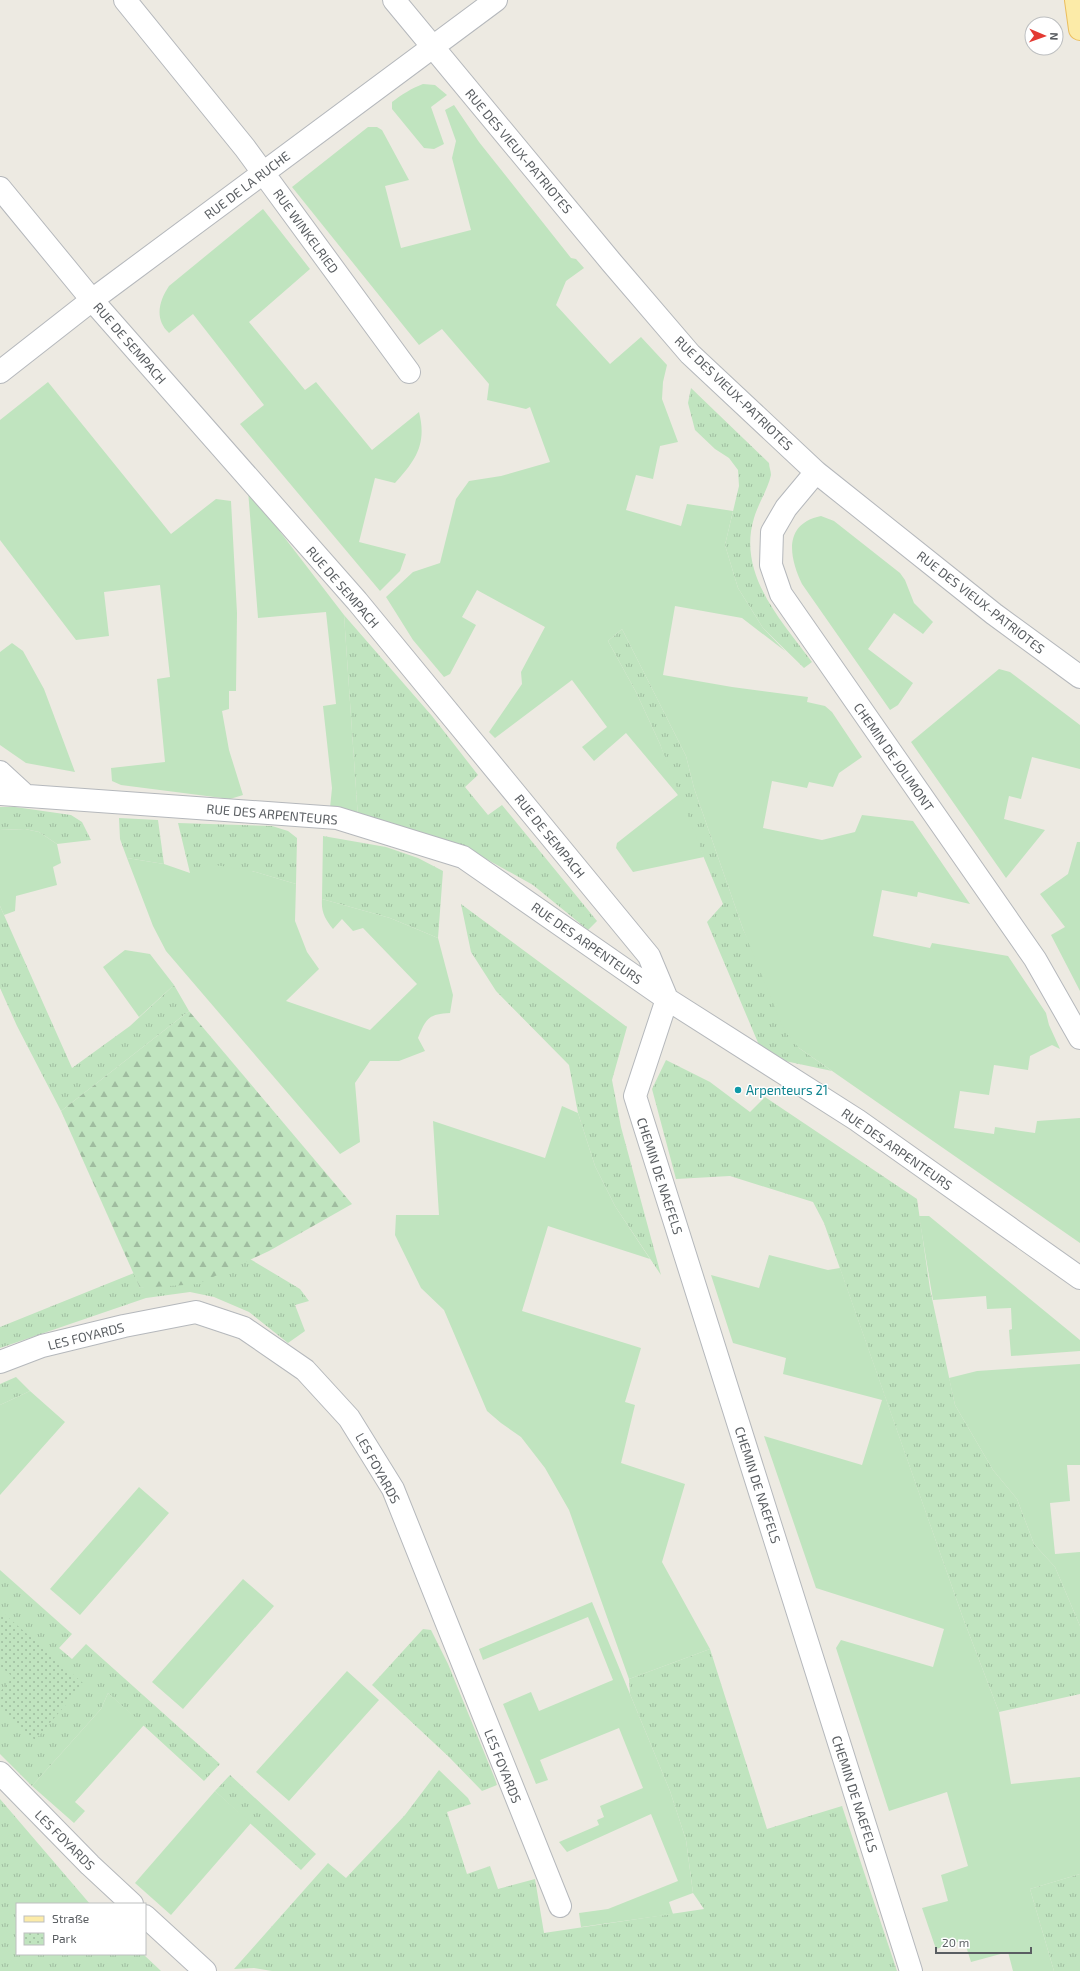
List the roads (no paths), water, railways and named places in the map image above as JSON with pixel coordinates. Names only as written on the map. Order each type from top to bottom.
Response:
[{"type":"main road","points":[[1076,0],[1080,29]]},
{"type":"street","name":"RUE WINKELRIED","points":[[125,0],[245,148],[409,372]]},
{"type":"street","name":"RUE DES VIEUX-PATRIOTES","points":[[394,0],[607,257],[690,354],[816,472],[994,614],[1080,677]]},
{"type":"street","name":"RUE DE LA RUCHE","points":[[0,372],[92,300],[496,0]]},
{"type":"street","name":"RUE DE SEMPACH","points":[[0,188],[92,300],[357,601],[649,956],[667,999]]},
{"type":"street","name":"CHEMIN DE JOLIMONT","points":[[816,472],[786,508],[772,532],[771,564],[780,594],[1035,959],[1080,1038]]},
{"type":"street","points":[[0,772],[25,795]]},
{"type":"street","name":"RUE DES ARPENTEURS","points":[[0,794],[337,818],[463,857],[667,999],[857,1120],[1080,1278]]},
{"type":"street","name":"CHEMIN DE NAEFELS","points":[[667,999],[635,1096],[912,1971]]},
{"type":"street","name":"LES FOYARDS","points":[[0,1362],[42,1346],[124,1326],[196,1312],[244,1328],[305,1370],[349,1418],[393,1489],[560,1906]]},
{"type":"street","name":"LES FOYARDS","points":[[0,1774],[90,1865],[131,1903]]},
{"type":"street","points":[[146,1917],[205,1971]]},
{"type":"place","name":"Arpenteurs 21","points":[[738,1090]]}]
